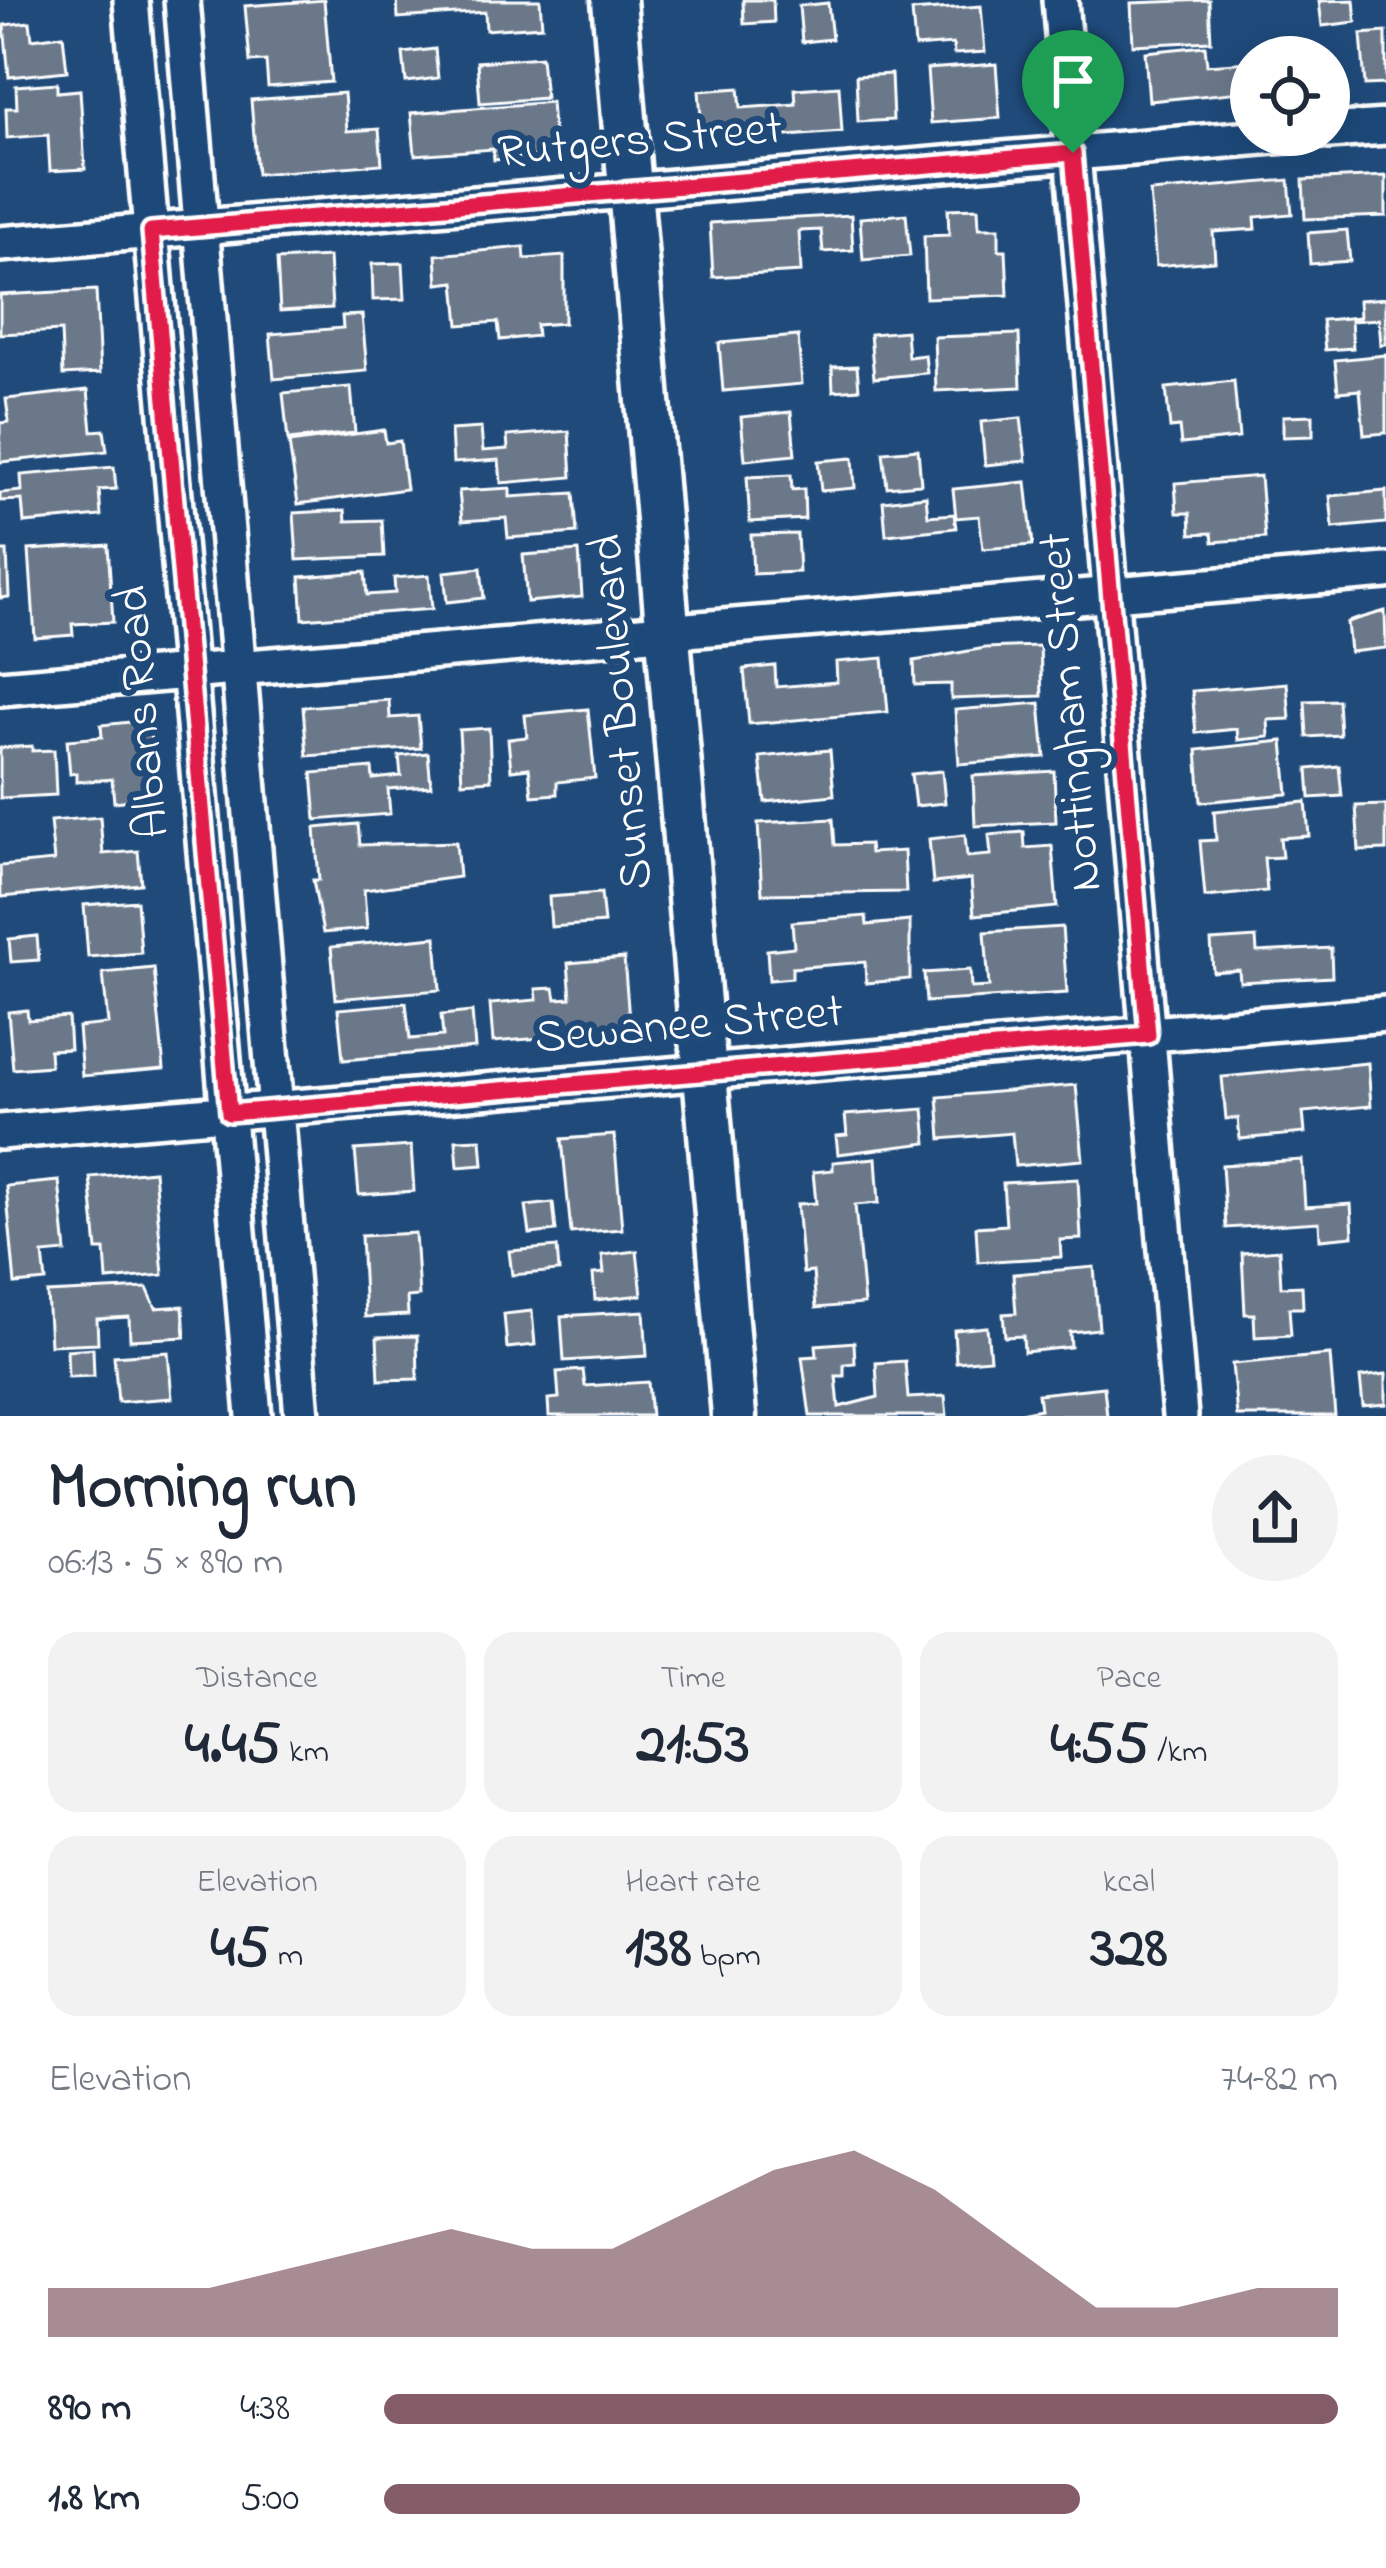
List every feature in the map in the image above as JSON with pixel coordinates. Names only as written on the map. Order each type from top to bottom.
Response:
[{"type":"street","name":"Albans Road","points":[[131,0],[254,1416]]},
{"type":"street","name":"Albans Road","points":[[182,0],[302,1416]]},
{"type":"street","name":"Sunset Boulevard","points":[[614,0],[734,1416]]},
{"type":"street","name":"Nottingham Street","points":[[1060,0],[1180,1416]]},
{"type":"street","points":[[1350,130],[1386,127]]},
{"type":"street","name":"Rutgers Street","points":[[0,244],[1230,140]]},
{"type":"street","points":[[0,688],[1386,571]]},
{"type":"street","name":"Sewanee Street","points":[[0,1132],[1386,1015]]},
{"type":"building","points":[[324,0],[331,82],[268,87],[266,61],[250,62],[245,6]]},
{"type":"building","points":[[397,0],[540,0],[542,26],[486,30],[485,12],[398,18]]},
{"type":"building","points":[[743,0],[773,0],[774,22],[744,24]]},
{"type":"building","points":[[1209,0],[1211,41],[1133,45],[1131,3]]},
{"type":"building","points":[[1354,0],[1356,22],[1322,26],[1319,1]]},
{"type":"building","points":[[828,3],[832,39],[802,42],[799,6]]},
{"type":"building","points":[[981,6],[985,52],[954,54],[953,44],[915,47],[912,11]]},
{"type":"building","points":[[30,22],[32,39],[63,35],[67,71],[9,77],[4,25]]},
{"type":"building","points":[[1386,32],[1386,84],[1365,85],[1361,34]]},
{"type":"building","points":[[1205,46],[1207,65],[1230,63],[1230,93],[1149,101],[1145,52]]},
{"type":"building","points":[[435,49],[438,78],[406,82],[403,53]]},
{"type":"building","points":[[541,57],[545,98],[480,103],[477,62]]},
{"type":"building","points":[[996,64],[1000,118],[931,123],[927,69]]},
{"type":"building","points":[[891,74],[893,120],[858,122],[856,76]]},
{"type":"building","points":[[57,83],[57,92],[80,90],[85,169],[50,171],[48,135],[7,138],[6,108],[17,108],[16,86]]},
{"type":"building","points":[[839,86],[842,132],[703,142],[699,91],[739,88],[741,108],[796,104],[795,89]]},
{"type":"building","points":[[344,93],[347,131],[379,129],[382,164],[257,174],[251,100]]},
{"type":"building","points":[[551,102],[555,155],[494,160],[493,149],[415,155],[411,113]]},
{"type":"building","points":[[1386,176],[1386,216],[1305,219],[1303,180]]},
{"type":"building","points":[[1289,180],[1292,214],[1255,217],[1256,229],[1213,232],[1215,261],[1156,266],[1150,192]]},
{"type":"building","points":[[978,208],[979,228],[999,228],[999,250],[1006,250],[1008,295],[926,298],[924,236],[949,235],[948,209]]},
{"type":"building","points":[[906,214],[910,256],[863,260],[860,218]]},
{"type":"building","points":[[851,215],[853,250],[823,252],[821,230],[799,231],[801,272],[713,277],[710,223]]},
{"type":"building","points":[[1347,230],[1350,261],[1310,264],[1308,233]]},
{"type":"building","points":[[524,247],[525,259],[564,256],[564,323],[536,325],[537,336],[500,340],[498,322],[459,325],[455,282],[438,284],[436,255]]},
{"type":"building","points":[[329,257],[332,308],[280,311],[277,260]]},
{"type":"building","points":[[403,263],[405,299],[373,300],[372,264]]},
{"type":"building","points":[[96,290],[100,373],[63,375],[61,331],[0,334],[0,295]]},
{"type":"building","points":[[1386,298],[1386,344],[1381,345],[1379,319],[1351,321],[1353,348],[1325,350],[1322,320],[1360,317],[1359,300]]},
{"type":"building","points":[[362,315],[367,371],[274,379],[270,334],[343,328],[342,316]]},
{"type":"building","points":[[906,331],[908,357],[925,355],[927,373],[874,378],[870,334]]},
{"type":"building","points":[[1019,334],[1021,387],[936,391],[934,337]]},
{"type":"building","points":[[798,336],[802,384],[723,391],[719,343]]},
{"type":"building","points":[[1386,355],[1386,433],[1364,435],[1360,390],[1338,392],[1335,360]]},
{"type":"building","points":[[857,366],[859,389],[833,391],[832,367]]},
{"type":"building","points":[[1234,381],[1239,438],[1181,444],[1179,427],[1170,428],[1166,388]]},
{"type":"building","points":[[351,387],[355,433],[288,440],[283,393]]},
{"type":"building","points":[[88,390],[92,431],[104,430],[107,451],[0,462],[0,423],[9,422],[6,399]]},
{"type":"building","points":[[791,412],[795,455],[745,460],[741,417]]},
{"type":"building","points":[[1313,415],[1313,436],[1283,437],[1283,416]]},
{"type":"building","points":[[1021,418],[1026,461],[985,465],[981,422]]},
{"type":"building","points":[[481,428],[483,451],[508,449],[507,436],[569,431],[572,477],[501,483],[499,460],[453,463],[451,430]]},
{"type":"building","points":[[384,430],[386,443],[400,441],[406,489],[298,504],[289,443]]},
{"type":"building","points":[[918,449],[921,484],[887,487],[883,452]]},
{"type":"building","points":[[853,458],[855,488],[821,491],[818,461]]},
{"type":"building","points":[[114,467],[116,489],[99,490],[101,516],[24,523],[22,500],[0,501],[0,493],[22,491],[21,475]]},
{"type":"building","points":[[791,475],[792,490],[804,489],[805,519],[750,522],[747,477]]},
{"type":"building","points":[[1260,476],[1265,538],[1213,542],[1212,533],[1191,534],[1190,513],[1177,513],[1175,483]]},
{"type":"building","points":[[1026,482],[1033,545],[983,549],[979,516],[956,518],[953,489]]},
{"type":"building","points":[[510,488],[510,497],[574,493],[577,533],[508,538],[506,518],[462,521],[459,491]]},
{"type":"building","points":[[1386,491],[1386,523],[1333,528],[1330,496]]},
{"type":"building","points":[[926,496],[928,516],[954,514],[956,528],[886,535],[883,501]]},
{"type":"building","points":[[345,510],[346,521],[382,520],[384,556],[297,560],[294,513]]},
{"type":"building","points":[[797,534],[799,572],[753,574],[751,535]]},
{"type":"building","points":[[108,545],[113,622],[72,624],[73,635],[35,638],[29,550]]},
{"type":"building","points":[[0,551],[7,551],[9,597],[0,598]]},
{"type":"building","points":[[579,551],[582,597],[527,602],[523,555]]},
{"type":"building","points":[[481,568],[484,598],[447,602],[444,572]]},
{"type":"building","points":[[365,572],[367,595],[395,593],[394,578],[429,575],[432,609],[303,619],[300,577]]},
{"type":"building","points":[[1385,611],[1386,648],[1350,652],[1347,622]]},
{"type":"building","points":[[1040,646],[1042,696],[951,699],[951,684],[915,685],[914,661],[985,648]]},
{"type":"building","points":[[883,658],[888,712],[749,724],[744,669],[775,666],[776,687],[837,682],[836,662]]},
{"type":"building","points":[[1287,683],[1290,719],[1268,720],[1269,737],[1238,740],[1237,729],[1196,733],[1192,691]]},
{"type":"building","points":[[389,700],[390,718],[418,716],[421,748],[307,756],[303,707]]},
{"type":"building","points":[[1338,700],[1340,735],[1307,737],[1305,701]]},
{"type":"building","points":[[1040,703],[1045,757],[959,764],[955,710]]},
{"type":"building","points":[[588,709],[595,778],[557,782],[557,794],[532,796],[529,768],[511,770],[508,739],[527,737],[525,715]]},
{"type":"building","points":[[130,722],[150,732],[156,797],[114,802],[112,779],[76,782],[76,773],[70,774],[67,740],[102,737],[101,725]]},
{"type":"building","points":[[489,728],[491,780],[462,782],[459,730]]},
{"type":"building","points":[[1283,741],[1288,794],[1201,802],[1197,750]]},
{"type":"building","points":[[32,746],[32,751],[54,750],[56,795],[0,798],[0,748]]},
{"type":"building","points":[[830,750],[834,795],[765,802],[760,757]]},
{"type":"building","points":[[428,753],[431,786],[388,789],[390,814],[316,820],[312,773],[372,768],[373,779],[401,776],[399,756]]},
{"type":"building","points":[[1339,766],[1342,796],[1310,798],[1308,769]]},
{"type":"building","points":[[942,771],[945,803],[915,806],[911,774]]},
{"type":"building","points":[[1054,771],[1056,822],[975,826],[973,776]]},
{"type":"building","points":[[1306,802],[1309,836],[1280,838],[1282,857],[1264,858],[1267,891],[1205,897],[1200,841],[1216,840],[1214,811]]},
{"type":"building","points":[[1386,805],[1386,850],[1359,851],[1356,806]]},
{"type":"building","points":[[100,817],[103,854],[138,851],[141,884],[1,897],[0,866],[54,861],[50,821]]},
{"type":"building","points":[[833,819],[835,845],[869,844],[870,853],[904,851],[906,892],[762,894],[758,823]]},
{"type":"building","points":[[358,824],[360,845],[456,842],[459,877],[364,890],[367,929],[323,933],[313,880],[319,880],[315,828]]},
{"type":"building","points":[[1024,832],[1025,848],[1052,846],[1057,907],[974,915],[971,879],[933,883],[929,839],[965,835],[967,857],[991,855],[989,835]]},
{"type":"building","points":[[601,893],[604,923],[551,927],[549,897]]},
{"type":"building","points":[[137,901],[141,953],[88,957],[84,905]]},
{"type":"building","points":[[866,916],[867,925],[910,921],[910,979],[866,983],[865,962],[792,968],[792,978],[769,980],[767,950],[794,947],[792,922]]},
{"type":"building","points":[[1062,927],[1067,993],[926,1002],[924,973],[970,970],[971,988],[989,987],[985,932]]},
{"type":"building","points":[[37,936],[39,960],[11,962],[9,939]]},
{"type":"building","points":[[436,937],[440,990],[336,999],[331,947]]},
{"type":"building","points":[[1256,938],[1257,952],[1331,948],[1332,977],[1240,982],[1239,970],[1213,972],[1211,941]]},
{"type":"building","points":[[624,958],[630,1031],[493,1042],[490,1004],[537,1000],[536,989],[554,988],[556,999],[571,998],[568,963]]},
{"type":"building","points":[[154,968],[164,1069],[82,1076],[78,1027],[108,1024],[103,973]]},
{"type":"building","points":[[406,1003],[410,1039],[443,1036],[441,1015],[472,1012],[475,1048],[343,1060],[338,1009]]},
{"type":"building","points":[[27,1010],[28,1020],[68,1017],[70,1049],[49,1050],[50,1066],[13,1069],[8,1012]]},
{"type":"building","points":[[1368,1063],[1371,1106],[1303,1112],[1305,1133],[1240,1139],[1238,1118],[1226,1119],[1222,1077]]},
{"type":"building","points":[[1076,1085],[1083,1160],[1015,1166],[1012,1133],[941,1139],[938,1097]]},
{"type":"building","points":[[924,1109],[927,1143],[838,1154],[836,1136],[847,1135],[845,1115]]},
{"type":"building","points":[[614,1135],[622,1229],[571,1233],[562,1139]]},
{"type":"building","points":[[481,1139],[483,1165],[458,1167],[456,1140]]},
{"type":"building","points":[[411,1146],[414,1191],[359,1195],[355,1150]]},
{"type":"building","points":[[876,1158],[879,1203],[855,1205],[864,1304],[816,1308],[813,1272],[803,1273],[797,1204],[816,1203],[813,1172],[833,1170],[833,1162]]},
{"type":"building","points":[[1302,1160],[1305,1207],[1351,1204],[1353,1236],[1320,1239],[1319,1222],[1226,1228],[1222,1165]]},
{"type":"building","points":[[154,1171],[163,1275],[107,1280],[105,1250],[97,1250],[90,1177]]},
{"type":"building","points":[[1078,1179],[1081,1239],[1060,1240],[1061,1257],[978,1262],[976,1227],[1006,1225],[1003,1183]]},
{"type":"building","points":[[59,1181],[66,1252],[43,1254],[46,1281],[15,1284],[6,1186]]},
{"type":"building","points":[[553,1203],[556,1231],[530,1234],[526,1206]]},
{"type":"building","points":[[415,1233],[419,1296],[407,1297],[408,1315],[365,1317],[361,1236]]},
{"type":"building","points":[[557,1247],[559,1271],[512,1275],[509,1251]]},
{"type":"building","points":[[1279,1250],[1281,1287],[1302,1286],[1303,1308],[1289,1308],[1291,1335],[1255,1337],[1254,1314],[1245,1314],[1242,1253]]},
{"type":"building","points":[[637,1251],[642,1295],[595,1300],[593,1274],[604,1273],[602,1255]]},
{"type":"building","points":[[1094,1267],[1099,1329],[1070,1332],[1071,1347],[1024,1352],[1023,1336],[1005,1337],[1003,1314],[1016,1313],[1013,1274]]},
{"type":"building","points":[[147,1288],[156,1308],[183,1306],[185,1337],[130,1340],[129,1317],[97,1319],[98,1343],[50,1345],[47,1293]]},
{"type":"building","points":[[532,1311],[535,1345],[507,1348],[504,1314]]},
{"type":"building","points":[[644,1311],[647,1356],[564,1361],[561,1316]]},
{"type":"building","points":[[987,1327],[990,1359],[956,1362],[954,1330]]},
{"type":"building","points":[[417,1336],[418,1379],[379,1380],[377,1337]]},
{"type":"building","points":[[854,1342],[855,1363],[844,1364],[844,1376],[836,1376],[839,1407],[878,1397],[876,1363],[905,1361],[908,1398],[945,1396],[947,1416],[810,1416],[802,1357],[817,1356],[816,1345]]},
{"type":"building","points":[[93,1348],[94,1376],[68,1377],[67,1350]]},
{"type":"building","points":[[168,1352],[172,1398],[118,1402],[114,1356]]},
{"type":"building","points":[[1330,1355],[1335,1416],[1237,1416],[1232,1364]]},
{"type":"building","points":[[583,1370],[585,1386],[648,1382],[651,1416],[549,1416],[548,1399],[559,1398],[557,1372]]},
{"type":"building","points":[[1386,1374],[1386,1404],[1363,1406],[1360,1377]]},
{"type":"building","points":[[1104,1387],[1107,1416],[1005,1416],[1040,1409],[1038,1394]]},
{"type":"route","points":[[1073,153],[1148,1035],[229,1113],[151,231],[1073,153]]}]
